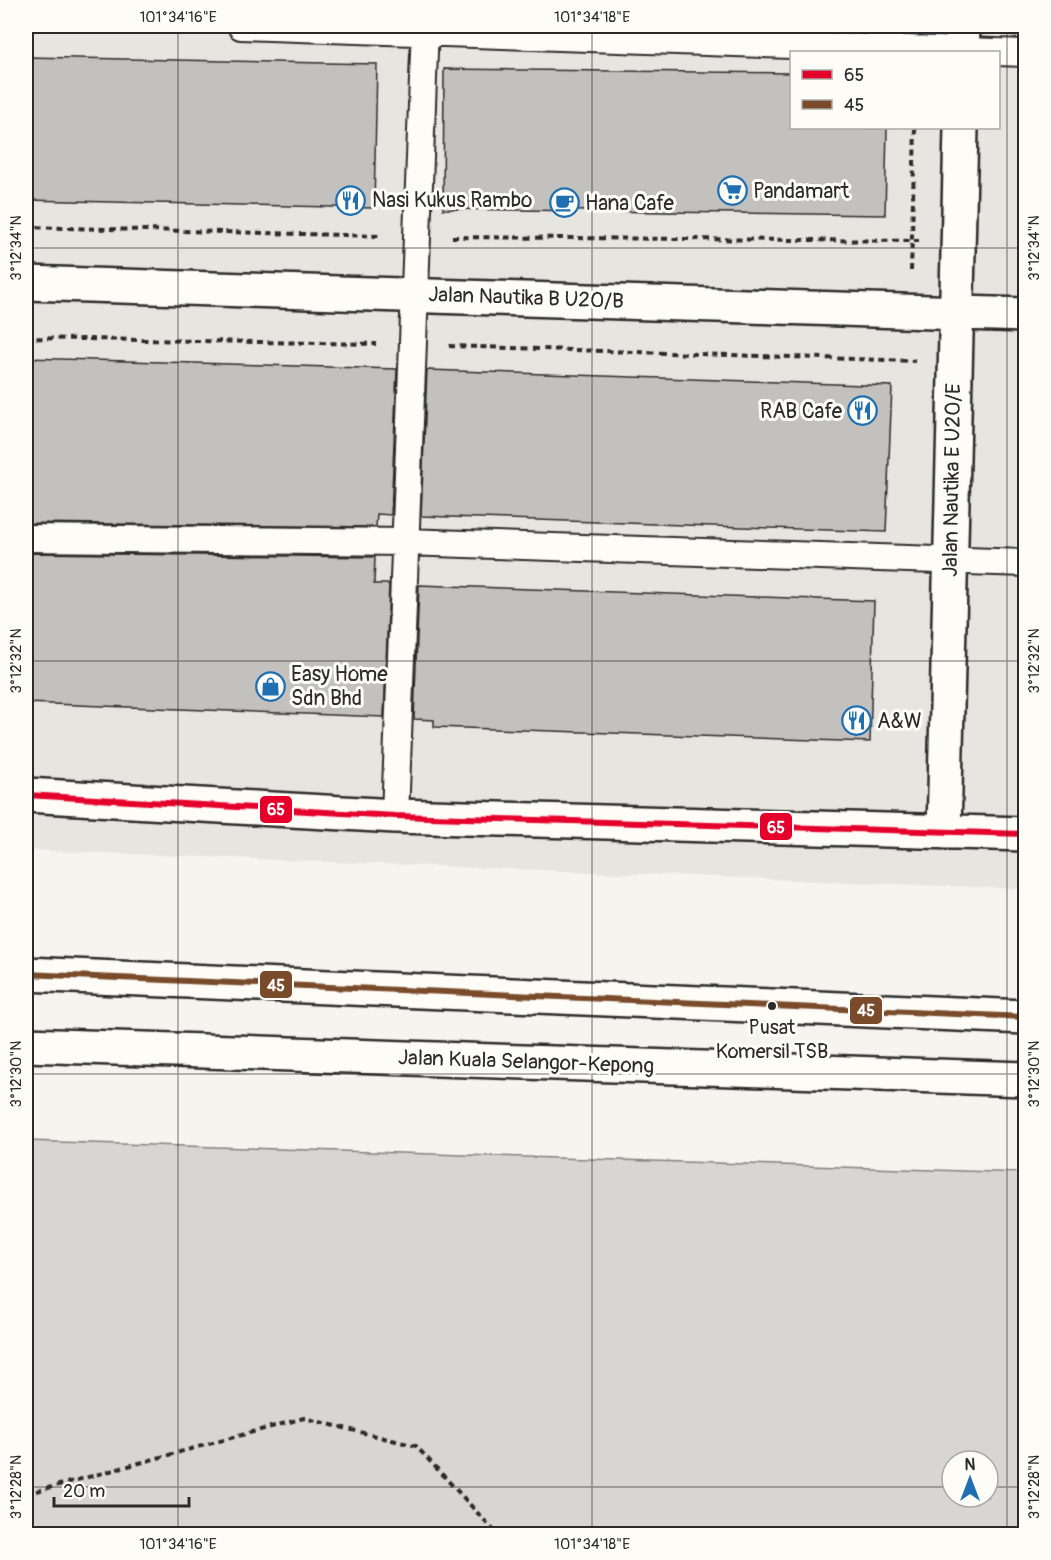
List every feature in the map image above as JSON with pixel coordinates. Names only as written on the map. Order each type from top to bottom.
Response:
[{"type":"main road","name":"Jalan Nautika E U20/E","points":[[945,832],[961,129]]},
{"type":"main road","name":"Jalan Nautika B U20/B","points":[[26,283],[1026,315]]},
{"type":"main road","points":[[26,795],[395,816],[1026,834]]},
{"type":"main road","points":[[26,975],[1026,1017]]},
{"type":"main road","name":"Jalan Kuala Selangor-Kepong","points":[[26,1045],[1026,1079]]},
{"type":"lane","points":[[241,26],[963,43],[1026,53]]},
{"type":"lane","points":[[395,816],[425,29]]},
{"type":"lane","points":[[26,538],[405,542],[1026,563]]},
{"type":"path","points":[[911,311],[915,129]]},
{"type":"path","points":[[26,227],[417,237],[958,241]]},
{"type":"path","points":[[26,338],[413,345],[955,362]]},
{"type":"path","points":[[26,1494],[304,1418],[417,1446],[497,1534]]},
{"type":"shaded area","points":[[26,26],[1025,26],[1025,889],[26,850]]},
{"type":"shaded area","points":[[26,1141],[1025,1173],[1025,1534],[26,1534]]},
{"type":"building","points":[[26,57],[377,64],[374,208],[26,200]]},
{"type":"building","points":[[444,69],[790,73],[790,129],[887,129],[885,215],[443,209]]},
{"type":"building","points":[[26,358],[397,369],[391,515],[377,514],[376,527],[26,523]]},
{"type":"building","points":[[427,370],[892,386],[886,532],[421,516]]},
{"type":"building","points":[[26,553],[375,557],[374,584],[389,584],[384,717],[26,703]]},
{"type":"building","points":[[419,585],[874,601],[870,742],[434,727],[434,720],[414,719]]},
{"type":"transit line","name":"65","points":[[26,795],[395,816],[1026,834]]},
{"type":"transit line","name":"45","points":[[26,974],[1026,1017]]},
{"type":"place","name":"Pandamart","points":[[732,191]]},
{"type":"place","name":"Nasi Kukus Rambo","points":[[351,200]]},
{"type":"place","name":"Hana Cafe","points":[[564,203]]},
{"type":"place","name":"RAB Cafe","points":[[863,411]]},
{"type":"place","name":"Easy Home Sdn Bhd","points":[[270,686]]},
{"type":"place","name":"A&W","points":[[856,721]]},
{"type":"place","name":"Pusat Komersil TSB","points":[[772,1006]]}]
